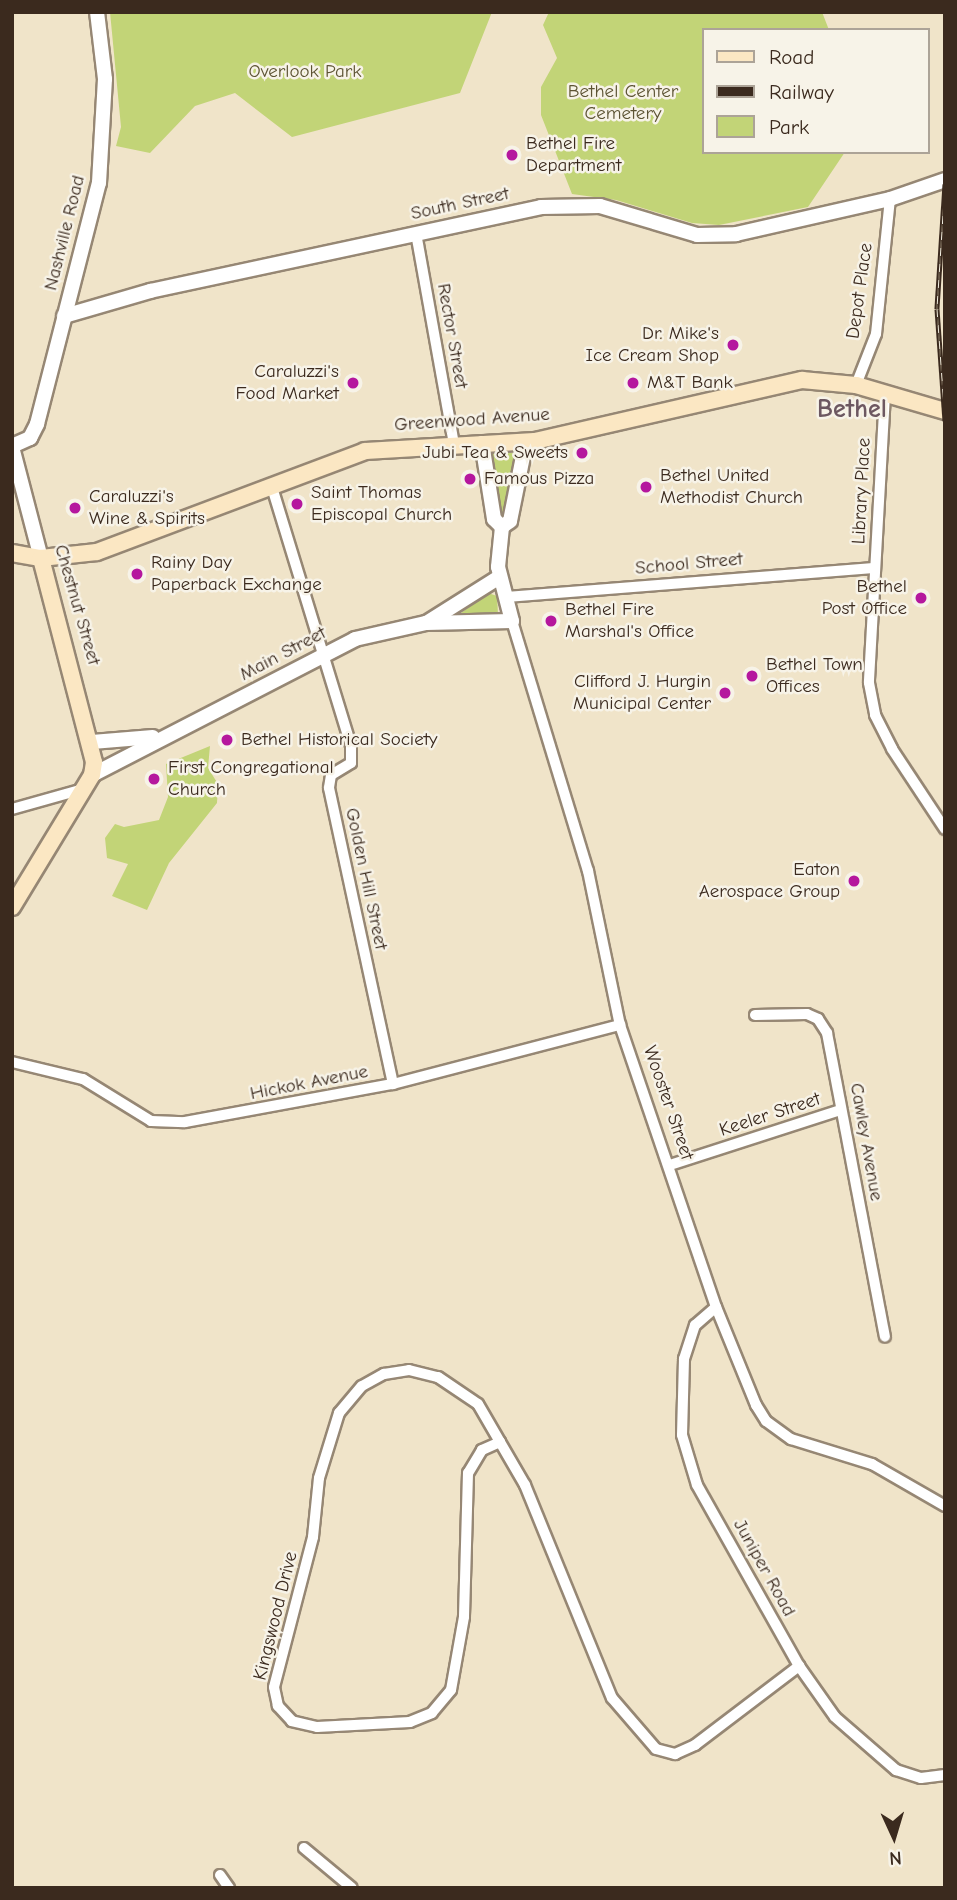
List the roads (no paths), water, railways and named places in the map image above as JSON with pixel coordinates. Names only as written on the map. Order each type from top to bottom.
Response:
[{"type":"main road","name":"Greenwood Avenue","points":[[12,553],[41,558],[107,549],[271,484],[365,451],[526,442],[765,386],[802,380],[856,385],[945,411]]},
{"type":"main road","name":"Chestnut Street","points":[[41,558],[92,742],[92,775]]},
{"type":"main road","points":[[12,907],[92,775]]},
{"type":"street","name":"Nashville Road","points":[[12,446],[26,441],[34,431],[103,154],[105,79],[97,12]]},
{"type":"street","name":"South Street","points":[[64,316],[150,291],[559,204],[600,206],[697,235],[736,234],[890,200],[945,180]]},
{"type":"street","name":"Depot Place","points":[[856,385],[876,334],[890,200]]},
{"type":"street","name":"Rector Street","points":[[416,233],[454,444]]},
{"type":"street","name":"Library Place","points":[[885,394],[869,684],[876,715],[945,829]]},
{"type":"street","points":[[498,578],[502,527],[510,521],[526,442]]},
{"type":"street","points":[[482,443],[494,519],[502,527]]},
{"type":"street","name":"Chestnut Street","points":[[12,446],[41,558]]},
{"type":"street","points":[[271,484],[324,652]]},
{"type":"street","name":"School Street","points":[[505,597],[875,568]]},
{"type":"street","name":"Main Street","points":[[426,623],[498,578]]},
{"type":"street","name":"Wooster Street","points":[[498,578],[588,871],[620,1025],[670,1165],[716,1307],[756,1405],[776,1431],[872,1464],[945,1506]]},
{"type":"street","name":"Main Street","points":[[92,775],[324,652],[355,639],[426,623],[512,621]]},
{"type":"street","name":"Golden Hill Street","points":[[324,652],[353,755],[347,769],[331,775],[329,788],[393,1084]]},
{"type":"street","name":"Main Street","points":[[92,742],[164,735]]},
{"type":"street","points":[[12,809],[83,789]]},
{"type":"street","name":"Cawley Avenue","points":[[755,1015],[788,1012],[818,1019],[827,1033],[885,1337]]},
{"type":"street","name":"Hickok Avenue","points":[[12,1062],[83,1079],[134,1115],[167,1123],[252,1112],[393,1084],[620,1025]]},
{"type":"street","name":"Keeler Street","points":[[670,1165],[840,1110]]},
{"type":"street","name":"Juniper Road","points":[[716,1307],[695,1325],[684,1359],[682,1435],[688,1464],[799,1666],[835,1717],[870,1752],[896,1770],[921,1778],[945,1775]]},
{"type":"street","name":"Kingswood Drive","points":[[500,1442],[482,1450],[468,1473],[464,1617],[451,1690],[432,1713],[410,1722],[317,1727],[292,1721],[278,1706],[274,1687],[313,1537],[319,1478],[339,1413],[348,1399],[384,1374],[409,1370],[438,1377],[478,1404],[525,1485],[612,1698],[656,1749],[675,1754],[695,1745],[799,1666]]},
{"type":"street","points":[[304,1848],[352,1888]]},
{"type":"street","points":[[220,1875],[229,1888]]},
{"type":"railway","points":[[945,184],[937,309],[945,421]]},
{"type":"place","name":"Bethel Fire Department","points":[[512,155]]},
{"type":"place","name":"Dr. Mike's Ice Cream Shop","points":[[733,345]]},
{"type":"place","name":"Caraluzzi's Food Market","points":[[353,383]]},
{"type":"place","name":"M&T Bank","points":[[633,383]]},
{"type":"place","name":"Jubi Tea & Sweets","points":[[582,453]]},
{"type":"place","name":"Famous Pizza","points":[[470,479]]},
{"type":"place","name":"Bethel United Methodist Church","points":[[646,487]]},
{"type":"place","name":"Saint Thomas Episcopal Church","points":[[297,504]]},
{"type":"place","name":"Caraluzzi's Wine & Spirits","points":[[75,508]]},
{"type":"place","name":"Rainy Day Paperback Exchange","points":[[137,574]]},
{"type":"place","name":"Bethel Post Office","points":[[921,598]]},
{"type":"place","name":"Bethel Fire Marshal's Office","points":[[551,621]]},
{"type":"place","name":"Bethel Town Offices","points":[[752,676]]},
{"type":"place","name":"Clifford J. Hurgin Municipal Center","points":[[725,693]]},
{"type":"place","name":"Bethel Historical Society","points":[[227,740]]},
{"type":"place","name":"First Congregational Church","points":[[154,779]]},
{"type":"place","name":"Eaton Aerospace Group","points":[[854,881]]},
{"type":"district","name":"Bethel","points":[[852,410]]},
{"type":"park label","name":"Overlook Park","points":[[305,72]]},
{"type":"park label","name":"Bethel Center Cemetery","points":[[623,103]]}]
